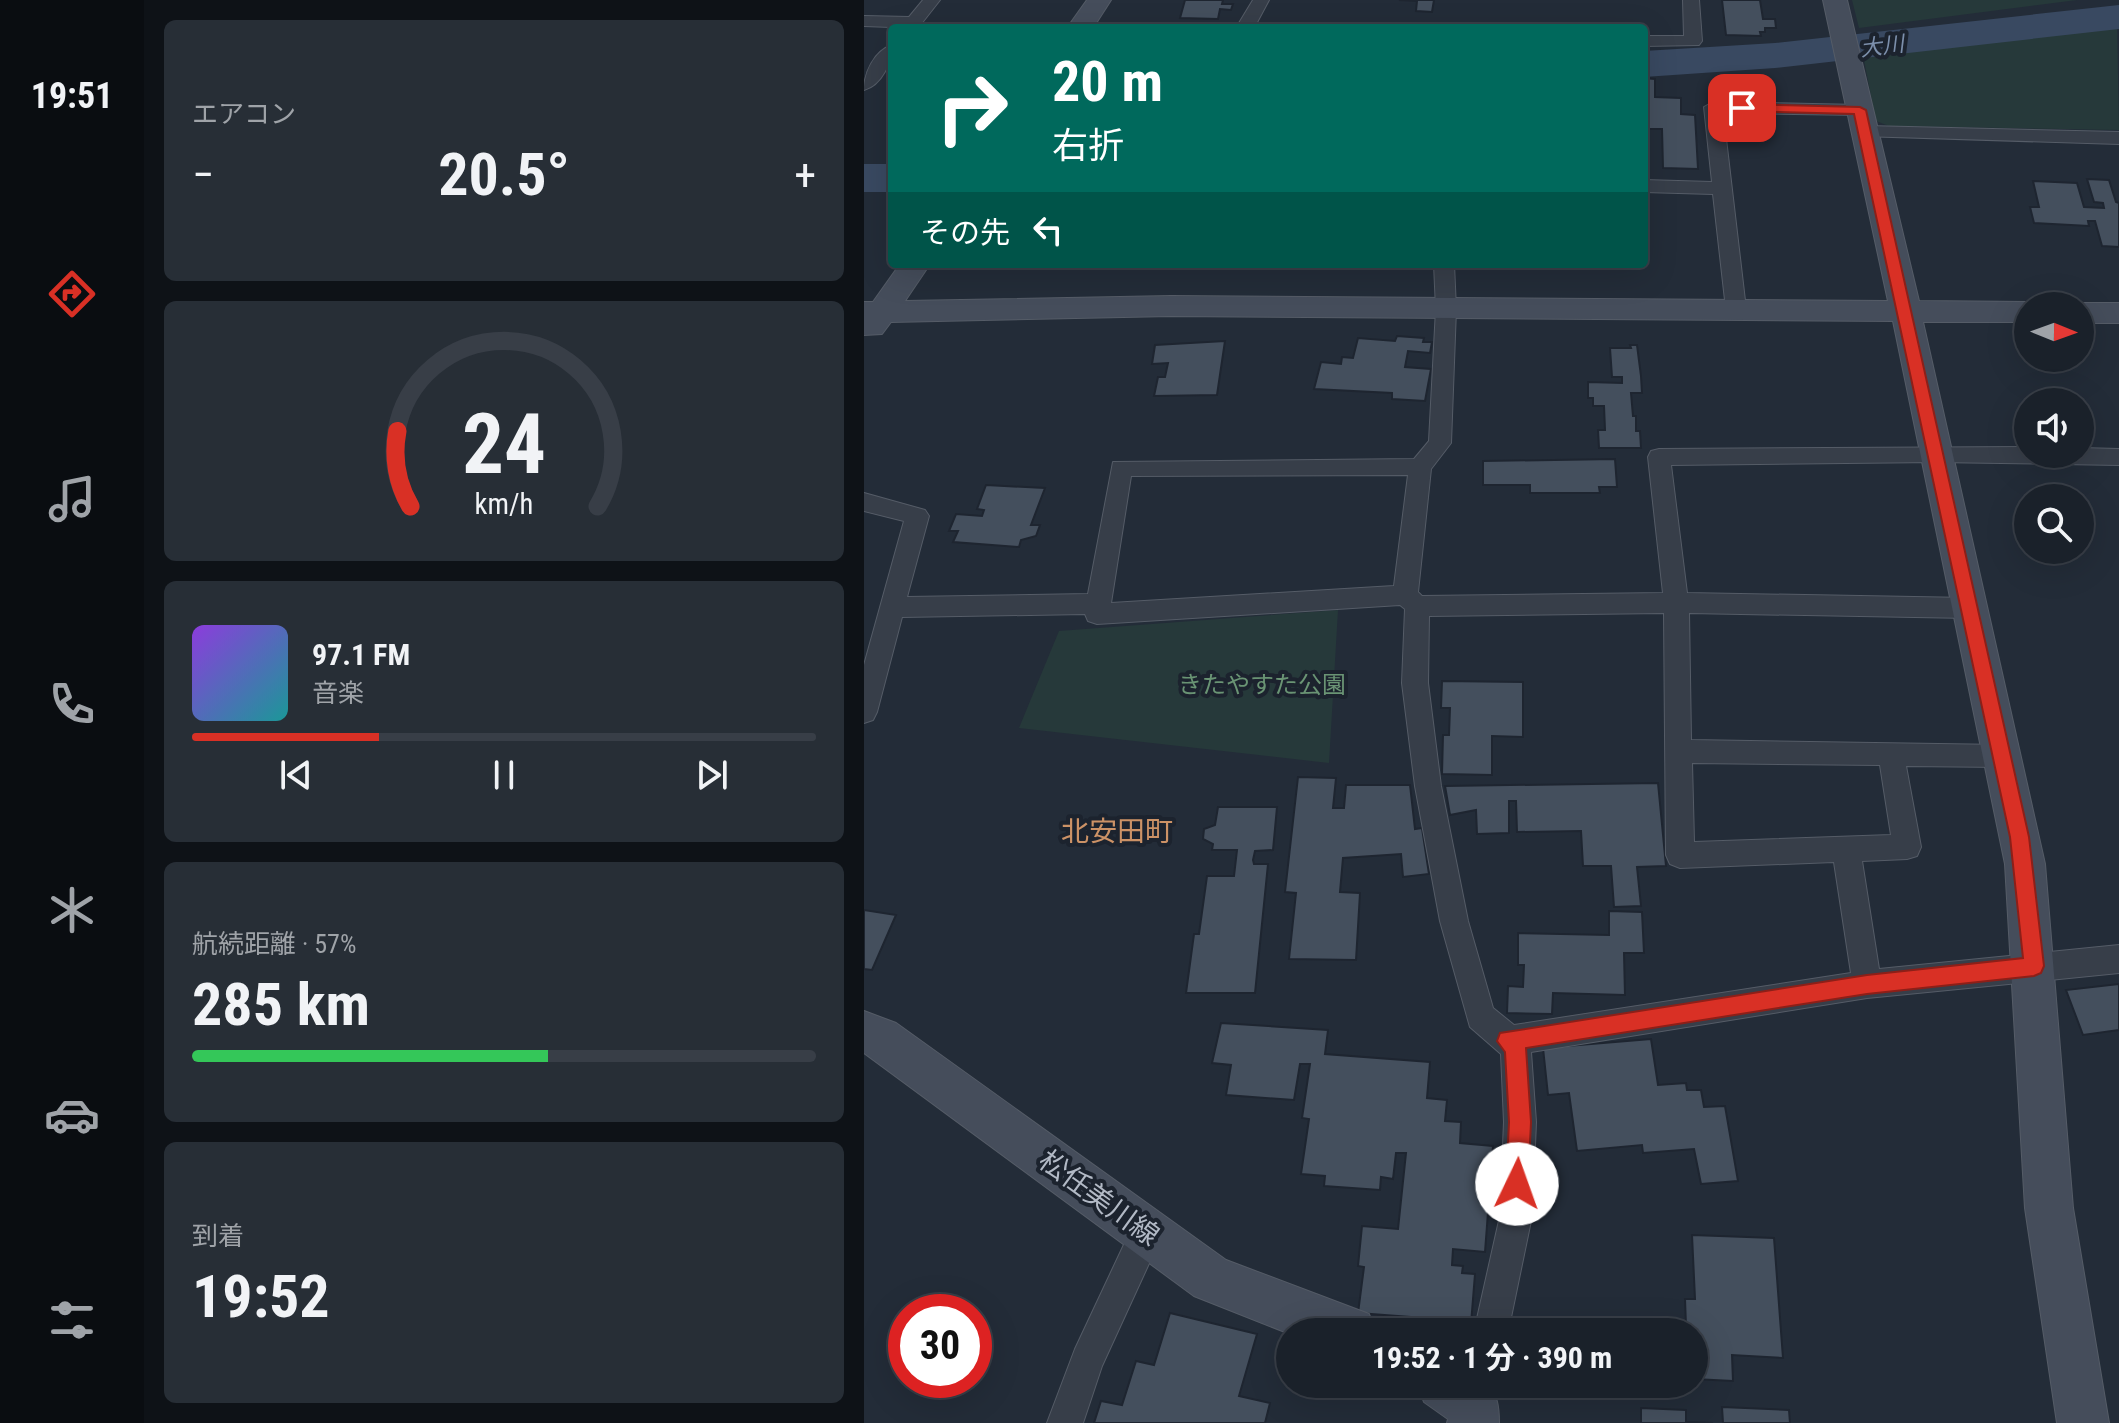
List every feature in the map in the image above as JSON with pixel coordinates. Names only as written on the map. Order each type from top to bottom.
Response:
[{"type":"street","points":[[913,24],[932,0]]},
{"type":"street","points":[[1083,24],[1099,0]]},
{"type":"street","points":[[1247,24],[1261,0]]},
{"type":"street","points":[[1648,41],[1693,41],[1691,0]]},
{"type":"street","points":[[1835,0],[2025,864],[2049,1208],[2083,1423]]},
{"type":"street","points":[[864,21],[900,24]]},
{"type":"street","points":[[864,85],[888,55]]},
{"type":"street","points":[[1736,309],[1713,107],[1863,121],[2119,138]]},
{"type":"street","points":[[1648,186],[1722,188]]},
{"type":"street","points":[[864,337],[873,312],[912,268]]},
{"type":"street","points":[[1444,268],[1446,309],[1440,443],[1420,467],[1411,600],[1415,683],[1428,786],[1454,921],[1481,1017],[1516,1047],[1520,1122],[1516,1216],[1494,1318]]},
{"type":"street","points":[[873,312],[1161,306],[2014,312]]},
{"type":"street","points":[[2094,313],[2119,313]]},
{"type":"street","points":[[1891,754],[1907,847],[1680,855],[1676,603],[1659,457],[1936,454],[2117,461]]},
{"type":"street","points":[[1420,467],[1121,468],[1097,614],[1411,600],[1969,608]]},
{"type":"street","points":[[864,502],[917,516],[864,712]]},
{"type":"street","points":[[891,607],[1098,604]]},
{"type":"street","points":[[1680,751],[2003,756]]},
{"type":"street","points":[[1846,849],[1867,984]]},
{"type":"street","points":[[1508,1041],[1867,984],[2119,959]]},
{"type":"street","name":"松任美川線","points":[[864,1032],[880,1038],[1211,1279],[1314,1318]]},
{"type":"street","points":[[1065,1423],[1087,1361],[1147,1233]]},
{"type":"green space","points":[[1852,0],[2077,0],[1859,28]]},
{"type":"green space","points":[[2117,21],[2119,130],[1889,126],[1876,121],[1863,55]]},
{"type":"green space","name":"きたやすた公園","points":[[1338,610],[1329,763],[1019,728],[1059,631]]},
{"type":"building","points":[[1185,0],[1223,0],[1222,4],[1233,4],[1231,10],[1220,9],[1218,19],[1180,18]]},
{"type":"building","points":[[1399,0],[1434,0],[1432,12],[1416,11],[1417,1]]},
{"type":"building","points":[[1722,0],[1760,0],[1763,19],[1775,19],[1776,28],[1765,28],[1765,32],[1760,32],[1761,36],[1726,35]]},
{"type":"building","points":[[1648,78],[1655,79],[1655,97],[1681,98],[1681,114],[1695,115],[1698,169],[1663,168],[1662,129],[1648,129]]},
{"type":"building","points":[[2087,179],[2109,180],[2119,203],[2119,247],[2102,246],[2095,221],[2088,221],[2089,226],[2034,223],[2030,207],[2039,207],[2033,181],[2077,183],[2084,207],[2104,208],[2103,203],[2094,202]]},
{"type":"building","points":[[1397,336],[1424,338],[1423,342],[1432,342],[1430,353],[1408,351],[1405,367],[1431,369],[1425,401],[1392,399],[1392,393],[1314,389],[1321,362],[1341,364],[1342,357],[1353,358],[1358,338],[1395,341]]},
{"type":"building","points":[[1225,341],[1217,395],[1154,396],[1158,377],[1165,377],[1168,363],[1152,364],[1155,345]]},
{"type":"building","points":[[1630,345],[1637,345],[1641,376],[1642,393],[1631,393],[1641,448],[1599,448],[1598,430],[1605,430],[1604,406],[1593,406],[1593,398],[1588,398],[1588,382],[1622,383],[1622,377],[1612,377],[1610,348],[1631,348]]},
{"type":"building","points":[[1615,459],[1617,487],[1599,487],[1600,493],[1530,493],[1530,485],[1483,485],[1483,461]]},
{"type":"building","points":[[986,485],[1045,488],[1031,525],[1040,525],[1036,536],[1021,540],[1019,547],[953,542],[958,531],[949,531],[956,514],[982,516],[984,510],[977,509]]},
{"type":"building","points":[[1442,681],[1523,682],[1523,737],[1492,736],[1492,775],[1442,774],[1443,735],[1449,735],[1450,708],[1441,708]]},
{"type":"building","points":[[1298,777],[1336,778],[1333,808],[1344,808],[1346,785],[1410,785],[1415,829],[1422,828],[1429,874],[1403,877],[1401,854],[1343,858],[1340,892],[1360,893],[1356,960],[1289,959],[1296,893],[1285,892]]},
{"type":"building","points":[[1658,783],[1666,866],[1637,867],[1641,906],[1614,907],[1611,866],[1583,866],[1581,831],[1517,832],[1516,801],[1509,801],[1509,833],[1477,834],[1476,810],[1450,815],[1445,786]]},
{"type":"building","points":[[1218,807],[1277,807],[1273,850],[1255,851],[1253,860],[1254,864],[1268,864],[1255,993],[1186,993],[1194,934],[1199,934],[1207,876],[1234,876],[1237,850],[1212,850],[1213,844],[1203,839],[1204,829],[1215,825]]},
{"type":"building","points":[[864,910],[896,915],[872,970],[864,969]]},
{"type":"building","points":[[1609,911],[1642,912],[1644,953],[1624,953],[1625,995],[1553,993],[1552,1014],[1507,1013],[1508,986],[1523,987],[1524,965],[1518,965],[1518,933],[1609,935]]},
{"type":"building","points":[[2119,984],[2119,1030],[2083,1035],[2066,990]]},
{"type":"building","points":[[1221,1023],[1328,1030],[1325,1054],[1430,1062],[1427,1098],[1447,1100],[1445,1121],[1461,1122],[1460,1143],[1493,1146],[1485,1252],[1453,1249],[1452,1265],[1463,1266],[1462,1273],[1475,1274],[1471,1318],[1410,1318],[1358,1313],[1364,1267],[1358,1266],[1362,1226],[1398,1229],[1406,1153],[1396,1153],[1393,1179],[1381,1177],[1380,1190],[1324,1186],[1325,1176],[1301,1174],[1309,1119],[1302,1118],[1310,1064],[1300,1064],[1294,1100],[1226,1095],[1231,1065],[1212,1063]]},
{"type":"building","points":[[1651,1039],[1658,1085],[1686,1083],[1687,1090],[1701,1090],[1704,1107],[1725,1106],[1738,1181],[1701,1184],[1694,1149],[1643,1153],[1642,1145],[1577,1151],[1569,1093],[1548,1095],[1543,1048]]},
{"type":"building","points":[[1692,1235],[1774,1238],[1783,1358],[1732,1355],[1733,1381],[1708,1380],[1708,1318],[1686,1318],[1685,1299],[1695,1299]]},
{"type":"building","points":[[1170,1313],[1257,1334],[1239,1396],[1270,1403],[1265,1423],[1094,1423],[1101,1401],[1122,1405],[1136,1361],[1154,1365]]},
{"type":"building","points":[[1722,1407],[1789,1410],[1790,1423],[1723,1423]]},
{"type":"building","points":[[1641,1408],[1686,1410],[1686,1422],[1713,1423],[1641,1423]]},
{"type":"waterway","name":"大川","points":[[1648,64],[1775,56],[2119,17]]},
{"type":"waterway","name":"大川","points":[[864,178],[888,178]]},
{"type":"district","name":"北安田町","points":[[1117,831]]},
{"type":"route","points":[[1517,1184],[1520,1122],[1516,1047],[1508,1041],[1867,984],[2034,966],[2025,864],[1860,110],[1742,108]]}]
